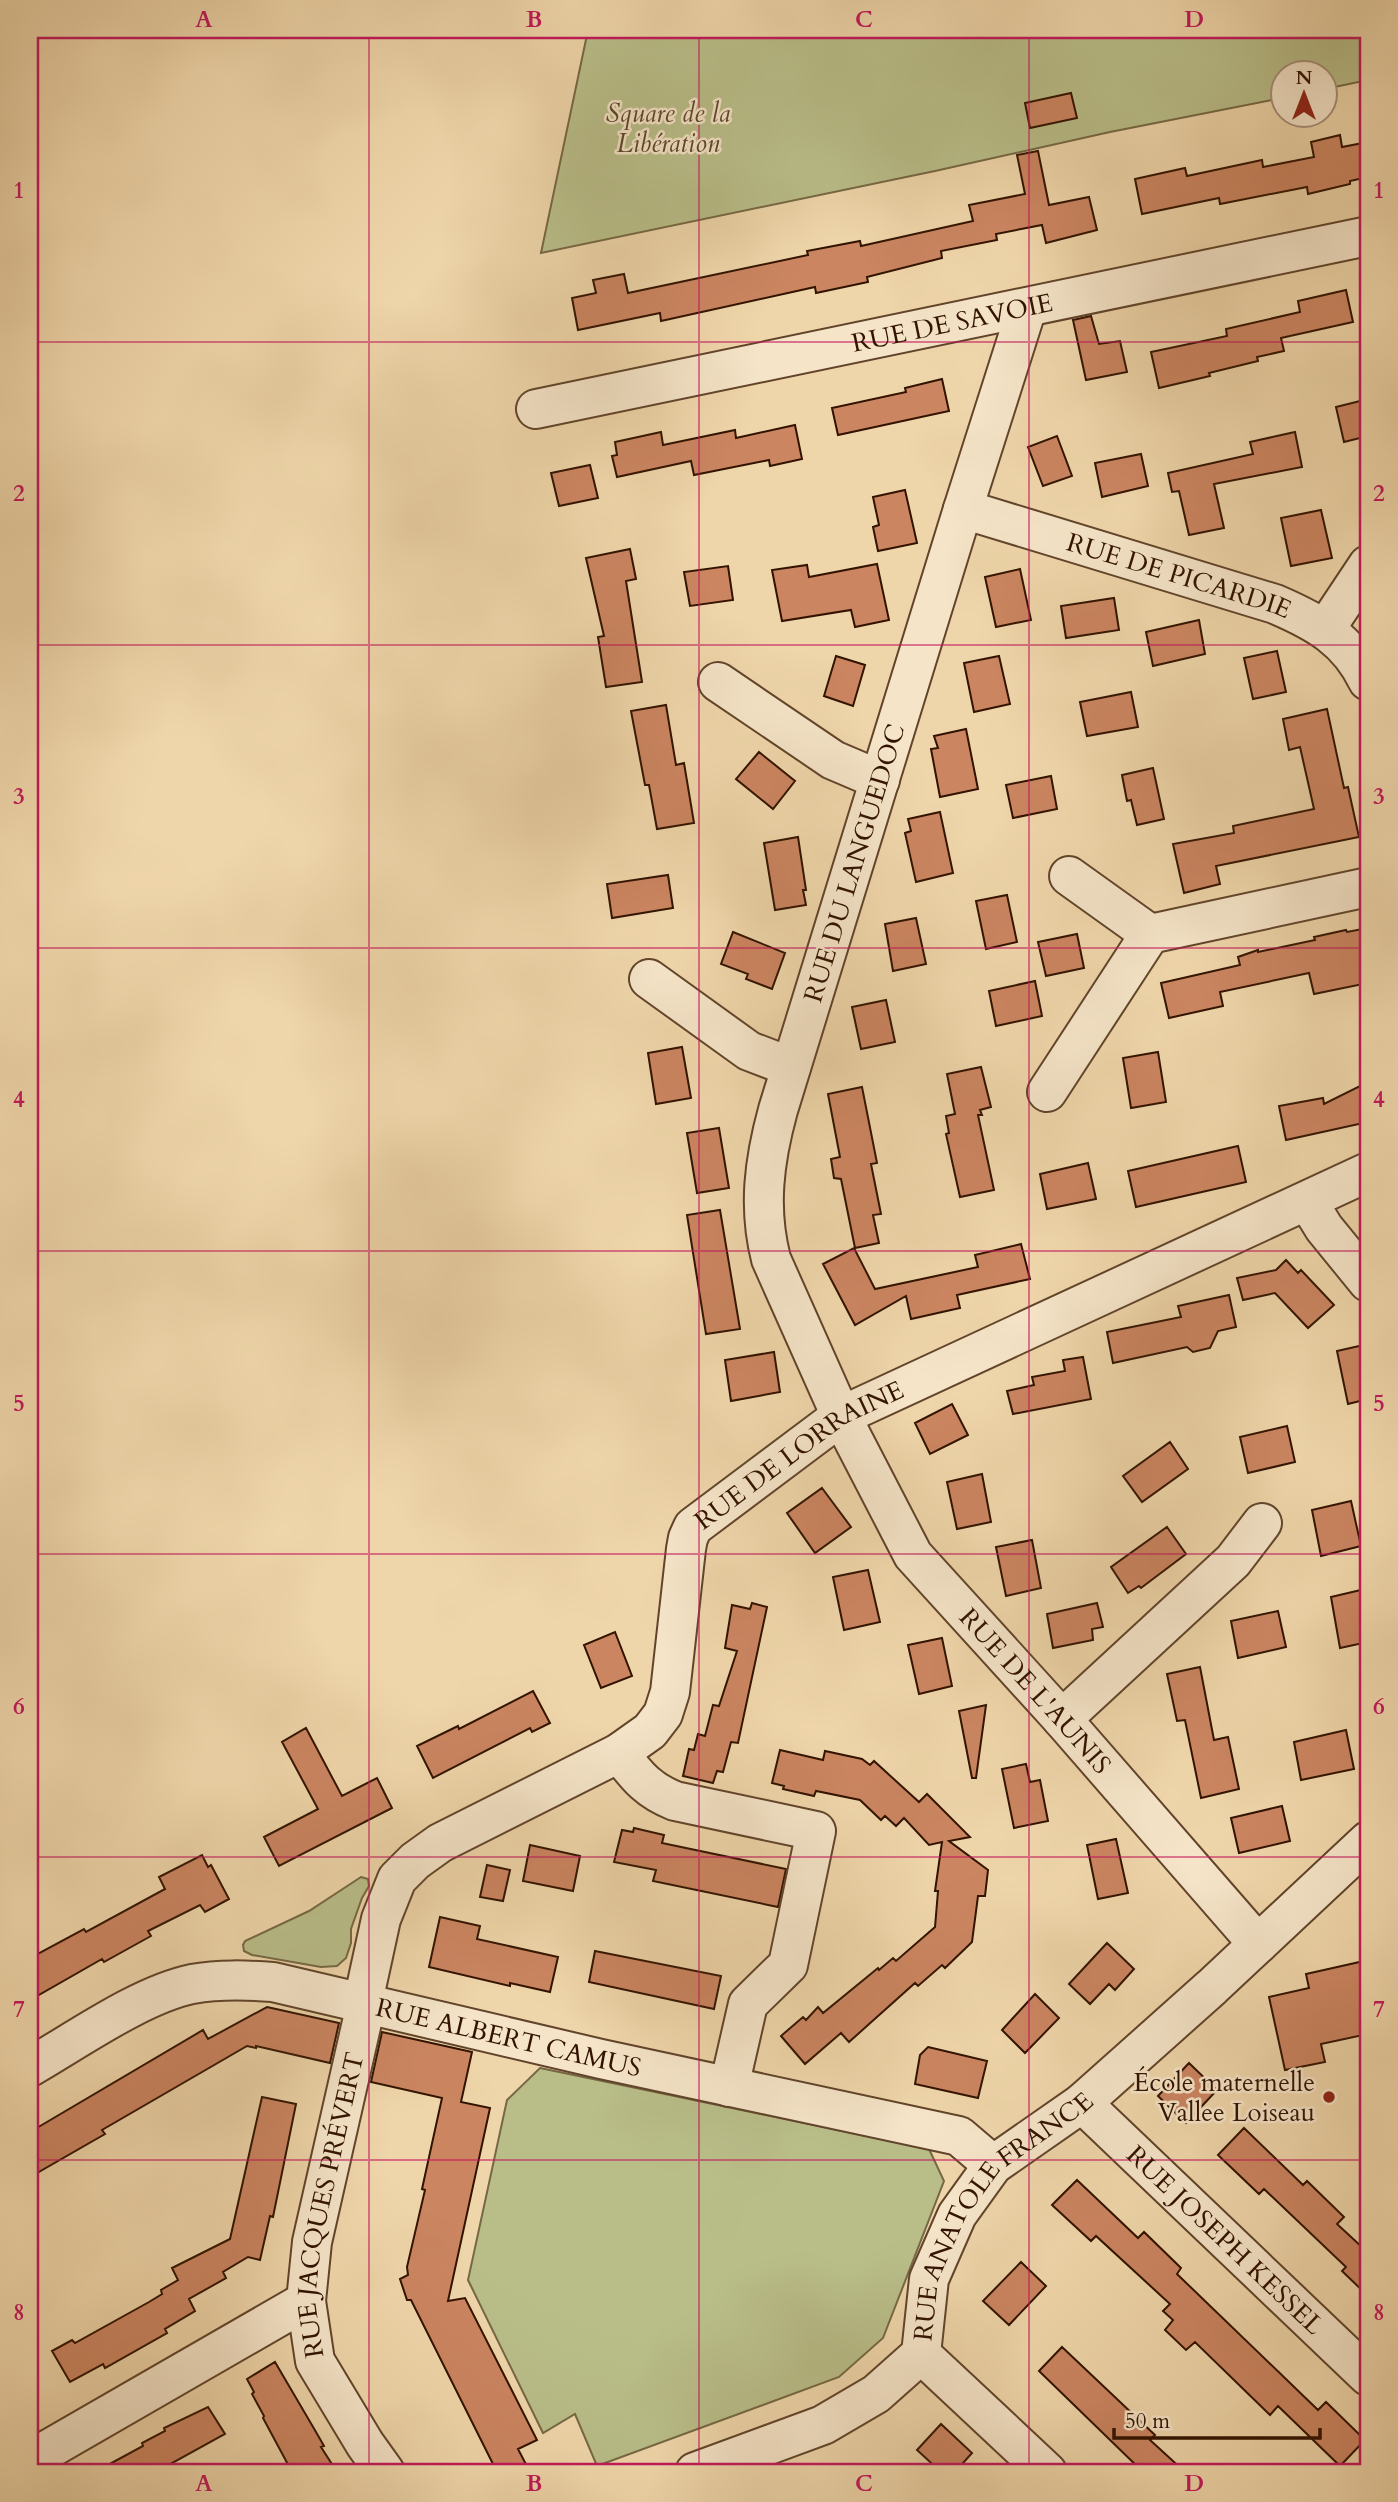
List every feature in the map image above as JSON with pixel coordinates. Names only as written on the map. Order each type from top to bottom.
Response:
[{"type":"street","name":"RUE DE SAVOIE","points":[[536,409],[1368,236]]},
{"type":"street","name":"RUE DU LANGUEDOC","points":[[841,1416],[771,1259],[765,1234],[763,1205],[768,1147],[1027,307]]},
{"type":"street","name":"RUE DE PICARDIE","points":[[963,509],[1275,604],[1326,628],[1362,667],[1368,681]]},
{"type":"street","points":[[1326,628],[1368,565]]},
{"type":"street","points":[[718,682],[833,760],[880,780]]},
{"type":"street","points":[[1069,876],[1150,934]]},
{"type":"street","points":[[1047,1092],[1150,934],[1368,887]]},
{"type":"street","points":[[649,979],[749,1051],[791,1067]]},
{"type":"street","name":"RUE DE LORRAINE","points":[[365,2003],[380,1919],[397,1879],[415,1861],[440,1843],[619,1753],[650,1731],[663,1714],[670,1692],[686,1549],[693,1527],[841,1416],[1368,1172]]},
{"type":"street","points":[[1308,1202],[1324,1228],[1368,1282]]},
{"type":"street","name":"RUE DE L'AUNIS","points":[[841,1416],[913,1555],[1062,1719],[1258,1944]]},
{"type":"street","points":[[1062,1719],[1234,1561],[1262,1523]]},
{"type":"street","points":[[619,1753],[655,1793],[675,1801],[816,1830],[788,1965],[748,2004],[729,2087]]},
{"type":"street","name":"RUE ANATOLE FRANCE","points":[[695,2472],[823,2425],[876,2394],[921,2354],[929,2279],[957,2216],[993,2165],[1082,2103],[1368,1841]]},
{"type":"street","name":"RUE ALBERT CAMUS","points":[[30,2067],[153,1996],[192,1984],[233,1979],[273,1982],[729,2087],[909,2123],[959,2136],[993,2165]]},
{"type":"street","name":"RUE JACQUES PRÉVERT","points":[[365,2003],[312,2242],[306,2301],[315,2361],[385,2472]]},
{"type":"street","name":"RUE JOSEPH KESSEL","points":[[1082,2103],[1368,2376]]},
{"type":"street","points":[[30,2459],[306,2301]]},
{"type":"street","points":[[921,2354],[1047,2472]]},
{"type":"green space","name":"Square de la Libération","points":[[588,30],[1368,30],[1368,80],[1338,86],[1338,60],[1268,60],[1268,101],[541,253]]},
{"type":"green space","points":[[361,1877],[368,1879],[369,1886],[351,1929],[351,1943],[346,1958],[337,1966],[321,1967],[252,1955],[244,1951],[245,1941],[309,1911]]},
{"type":"green space","points":[[540,2068],[929,2149],[944,2181],[883,2338],[839,2377],[597,2466],[575,2414],[543,2433],[468,2280],[507,2100]]},
{"type":"building","points":[[1071,93],[1077,118],[1030,128],[1025,103]]},
{"type":"building","points":[[1340,135],[1342,147],[1368,142],[1368,177],[1308,194],[1307,187],[1220,204],[1219,198],[1142,214],[1135,179],[1185,168],[1187,176],[1262,160],[1263,167],[1314,157],[1311,142]]},
{"type":"building","points":[[1038,151],[1049,205],[1089,197],[1097,230],[1046,243],[1042,225],[996,234],[997,240],[941,251],[942,258],[867,277],[868,282],[816,293],[815,287],[661,321],[660,313],[578,330],[572,298],[596,293],[593,280],[624,274],[628,293],[808,255],[807,251],[860,241],[861,246],[973,221],[969,205],[1025,194],[1017,155]]},
{"type":"building","points":[[1346,290],[1353,322],[1281,338],[1284,351],[1257,357],[1258,361],[1209,373],[1210,376],[1159,388],[1151,352],[1227,336],[1226,329],[1300,312],[1298,301]]},
{"type":"building","points":[[1091,316],[1099,344],[1120,341],[1127,372],[1086,380],[1073,320]]},
{"type":"building","points":[[942,379],[949,411],[838,435],[832,408],[906,392],[905,388]]},
{"type":"building","points":[[1368,399],[1368,436],[1344,442],[1336,407]]},
{"type":"building","points":[[795,425],[802,459],[770,466],[769,460],[694,475],[691,461],[617,477],[612,456],[617,455],[615,442],[661,432],[663,445],[735,430],[736,438]]},
{"type":"building","points":[[1295,432],[1302,467],[1214,484],[1224,528],[1189,535],[1179,491],[1172,492],[1168,473],[1253,454],[1250,442]]},
{"type":"building","points":[[1057,436],[1072,476],[1043,486],[1028,447]]},
{"type":"building","points":[[1141,454],[1148,486],[1102,497],[1095,463]]},
{"type":"building","points":[[590,465],[598,498],[559,506],[551,473]]},
{"type":"building","points":[[905,490],[917,543],[878,551],[873,527],[879,525],[873,497]]},
{"type":"building","points":[[1321,510],[1332,558],[1291,566],[1281,518]]},
{"type":"building","points":[[630,549],[636,579],[626,581],[642,682],[606,687],[598,637],[604,636],[586,558]]},
{"type":"building","points":[[877,564],[889,620],[855,627],[851,610],[782,621],[772,570],[807,565],[809,577]]},
{"type":"building","points":[[728,566],[733,600],[690,606],[684,572]]},
{"type":"building","points":[[1020,569],[1031,620],[996,627],[985,577]]},
{"type":"building","points":[[1114,598],[1119,630],[1066,638],[1061,606]]},
{"type":"building","points":[[1199,620],[1205,654],[1153,666],[1146,632]]},
{"type":"building","points":[[1277,651],[1286,692],[1253,699],[1244,658]]},
{"type":"building","points":[[836,656],[865,665],[853,706],[824,696]]},
{"type":"building","points":[[999,656],[1010,704],[974,712],[964,663]]},
{"type":"building","points":[[1131,692],[1138,727],[1087,736],[1080,702]]},
{"type":"building","points":[[666,705],[676,765],[684,763],[694,823],[657,829],[649,785],[645,785],[631,711]]},
{"type":"building","points":[[1327,709],[1344,788],[1348,787],[1359,837],[1216,866],[1220,884],[1184,893],[1173,844],[1234,833],[1233,826],[1314,809],[1300,747],[1289,750],[1283,719]]},
{"type":"building","points":[[966,729],[978,789],[940,797],[931,749],[938,748],[934,736]]},
{"type":"building","points":[[759,752],[795,781],[773,809],[736,779]]},
{"type":"building","points":[[1153,768],[1164,819],[1137,825],[1131,800],[1127,801],[1122,775]]},
{"type":"building","points":[[1051,776],[1057,809],[1013,818],[1006,785]]},
{"type":"building","points":[[940,812],[953,873],[916,882],[905,833],[911,831],[908,819]]},
{"type":"building","points":[[798,837],[806,905],[775,910],[764,843]]},
{"type":"building","points":[[668,875],[673,908],[612,918],[607,884]]},
{"type":"building","points":[[1007,895],[1017,942],[986,949],[976,901]]},
{"type":"building","points":[[916,918],[926,964],[893,971],[885,924]]},
{"type":"building","points":[[1368,928],[1368,983],[1314,994],[1309,973],[1220,992],[1223,1006],[1169,1018],[1161,983],[1240,965],[1238,957],[1258,950],[1315,940],[1314,937],[1346,930]]},
{"type":"building","points":[[733,932],[785,953],[772,989],[746,979],[748,974],[721,964]]},
{"type":"building","points":[[1077,934],[1084,968],[1046,976],[1038,942]]},
{"type":"building","points":[[1035,981],[1042,1016],[996,1026],[989,991]]},
{"type":"building","points":[[886,1000],[895,1042],[861,1049],[852,1007]]},
{"type":"building","points":[[682,1047],[691,1098],[656,1104],[648,1053]]},
{"type":"building","points":[[1158,1052],[1166,1102],[1131,1108],[1123,1058]]},
{"type":"building","points":[[981,1067],[991,1107],[980,1110],[982,1115],[978,1115],[994,1190],[960,1197],[946,1134],[949,1133],[946,1116],[955,1114],[947,1074]]},
{"type":"building","points":[[1368,1082],[1368,1122],[1286,1140],[1279,1106],[1323,1098],[1324,1104]]},
{"type":"building","points":[[862,1087],[877,1163],[871,1164],[881,1214],[873,1215],[879,1243],[855,1248],[841,1179],[834,1178],[831,1159],[840,1157],[828,1094]]},
{"type":"building","points":[[719,1128],[729,1188],[697,1193],[687,1133]]},
{"type":"building","points":[[1238,1146],[1246,1182],[1136,1207],[1128,1171]]},
{"type":"building","points":[[1088,1163],[1096,1199],[1047,1209],[1040,1174]]},
{"type":"building","points":[[720,1210],[740,1329],[706,1334],[687,1215]]},
{"type":"building","points":[[1021,1244],[1030,1279],[957,1295],[960,1308],[911,1319],[906,1296],[855,1325],[823,1264],[854,1248],[875,1289],[978,1267],[975,1255]]},
{"type":"building","points":[[1286,1260],[1298,1273],[1301,1270],[1334,1305],[1308,1328],[1275,1293],[1243,1300],[1237,1278],[1276,1270]]},
{"type":"building","points":[[1229,1295],[1236,1327],[1218,1331],[1210,1348],[1193,1352],[1187,1347],[1113,1363],[1107,1332],[1181,1317],[1178,1306]]},
{"type":"building","points":[[1368,1344],[1368,1399],[1348,1404],[1337,1351]]},
{"type":"building","points":[[774,1352],[780,1392],[731,1401],[725,1360]]},
{"type":"building","points":[[1083,1357],[1091,1399],[1013,1414],[1007,1391],[1034,1385],[1032,1377],[1065,1371],[1063,1360]]},
{"type":"building","points":[[952,1404],[968,1435],[930,1454],[915,1423]]},
{"type":"building","points":[[1287,1426],[1295,1462],[1248,1473],[1240,1437]]},
{"type":"building","points":[[1170,1442],[1188,1469],[1142,1502],[1123,1476]]},
{"type":"building","points":[[982,1474],[991,1522],[957,1529],[947,1482]]},
{"type":"building","points":[[822,1488],[851,1527],[815,1553],[787,1513]]},
{"type":"building","points":[[1351,1501],[1361,1546],[1321,1556],[1312,1510]]},
{"type":"building","points":[[1167,1527],[1186,1554],[1141,1588],[1139,1586],[1128,1593],[1111,1567]]},
{"type":"building","points":[[1032,1540],[1041,1588],[1006,1596],[996,1547]]},
{"type":"building","points":[[868,1570],[880,1622],[844,1630],[833,1577]]},
{"type":"building","points":[[1365,1589],[1368,1604],[1368,1642],[1340,1648],[1331,1597]]},
{"type":"building","points":[[752,1603],[767,1607],[738,1743],[731,1742],[723,1772],[717,1771],[713,1783],[683,1776],[689,1749],[694,1750],[698,1734],[705,1736],[713,1705],[719,1706],[737,1651],[725,1648],[732,1605],[750,1609]]},
{"type":"building","points":[[1097,1603],[1103,1627],[1092,1629],[1093,1640],[1053,1648],[1047,1614]]},
{"type":"building","points":[[1278,1611],[1286,1647],[1238,1658],[1231,1621]]},
{"type":"building","points":[[615,1632],[632,1676],[601,1688],[584,1645]]},
{"type":"building","points":[[942,1638],[952,1686],[919,1694],[908,1645]]},
{"type":"building","points":[[1200,1667],[1214,1740],[1228,1737],[1239,1789],[1201,1798],[1185,1720],[1177,1721],[1167,1674]]},
{"type":"building","points":[[533,1691],[550,1723],[532,1732],[530,1728],[433,1778],[417,1746],[458,1726],[459,1729]]},
{"type":"building","points":[[986,1705],[976,1778],[972,1778],[959,1711]]},
{"type":"building","points":[[306,1728],[342,1796],[377,1778],[392,1808],[279,1866],[264,1837],[318,1809],[282,1742]]},
{"type":"building","points":[[1346,1730],[1354,1769],[1301,1780],[1294,1742]]},
{"type":"building","points":[[780,1750],[823,1760],[825,1751],[862,1759],[870,1765],[874,1761],[919,1802],[927,1794],[970,1837],[949,1841],[988,1870],[985,1896],[978,1896],[972,1942],[945,1968],[942,1965],[918,1986],[915,1983],[849,2042],[841,2033],[805,2064],[781,2036],[803,2017],[806,2020],[818,2007],[823,2013],[878,1968],[879,1970],[893,1958],[896,1961],[935,1927],[938,1891],[935,1891],[942,1842],[929,1845],[904,1818],[896,1826],[885,1816],[881,1820],[860,1800],[816,1791],[814,1796],[783,1789],[784,1786],[772,1783]]},
{"type":"building","points":[[1026,1764],[1030,1782],[1040,1780],[1048,1821],[1014,1828],[1002,1769]]},
{"type":"building","points":[[1282,1806],[1290,1841],[1239,1853],[1231,1818]]},
{"type":"building","points":[[634,1828],[664,1835],[662,1843],[786,1869],[778,1907],[653,1881],[656,1870],[614,1862],[622,1830],[633,1832]]},
{"type":"building","points":[[1116,1839],[1128,1893],[1098,1899],[1087,1845]]},
{"type":"building","points":[[530,1845],[580,1856],[573,1891],[523,1881]]},
{"type":"building","points":[[202,1855],[208,1867],[211,1865],[229,1899],[205,1912],[200,1905],[148,1931],[151,1936],[104,1962],[102,1959],[30,2000],[30,1958],[84,1929],[86,1932],[165,1889],[159,1877]]},
{"type":"building","points":[[487,1865],[510,1870],[503,1901],[480,1897]]},
{"type":"building","points":[[440,1917],[480,1926],[477,1939],[558,1957],[550,1992],[510,1983],[510,1986],[429,1967]]},
{"type":"building","points":[[1107,1943],[1134,1969],[1115,1990],[1109,1984],[1090,2004],[1069,1984]]},
{"type":"building","points":[[595,1951],[721,1976],[714,2009],[589,1982]]},
{"type":"building","points":[[1364,1961],[1368,1981],[1368,2034],[1321,2044],[1325,2062],[1285,2070],[1269,1997],[1309,1988],[1306,1974]]},
{"type":"building","points":[[1035,1994],[1059,2018],[1025,2053],[1002,2030]]},
{"type":"building","points":[[267,2007],[339,2023],[330,2063],[247,2046],[102,2130],[105,2134],[30,2177],[30,2132],[203,2030],[208,2039]]},
{"type":"building","points":[[382,2032],[472,2052],[461,2102],[490,2108],[448,2301],[465,2298],[537,2440],[518,2449],[530,2472],[497,2472],[411,2300],[407,2300],[400,2279],[408,2275],[407,2267],[442,2098],[371,2082]]},
{"type":"building","points":[[928,2047],[987,2061],[978,2098],[915,2084],[920,2055]]},
{"type":"building","points":[[1189,2063],[1217,2090],[1186,2123],[1158,2096]]},
{"type":"building","points":[[262,2097],[296,2104],[273,2217],[270,2216],[260,2260],[248,2257],[223,2272],[226,2278],[189,2299],[195,2311],[165,2329],[167,2333],[105,2368],[103,2364],[70,2382],[52,2351],[72,2340],[75,2343],[162,2294],[161,2290],[178,2280],[172,2268],[230,2239]]},
{"type":"building","points":[[1244,2128],[1303,2185],[1307,2181],[1344,2217],[1337,2224],[1363,2248],[1368,2242],[1368,2296],[1342,2271],[1346,2267],[1264,2189],[1259,2194],[1218,2155]]},
{"type":"building","points":[[1077,2180],[1138,2238],[1144,2232],[1181,2268],[1177,2274],[1318,2410],[1326,2402],[1365,2440],[1340,2466],[1278,2406],[1270,2415],[1195,2342],[1186,2350],[1165,2330],[1173,2320],[1163,2311],[1170,2304],[1096,2236],[1091,2241],[1052,2205]]},
{"type":"building","points":[[1021,2262],[1046,2286],[1009,2325],[983,2301]]},
{"type":"building","points":[[1062,2347],[1155,2435],[1150,2440],[1185,2472],[1143,2472],[1039,2371]]},
{"type":"building","points":[[275,2362],[337,2472],[292,2472],[263,2418],[247,2379]]},
{"type":"building","points":[[208,2407],[225,2434],[156,2472],[95,2472],[143,2446],[142,2443],[165,2431],[164,2428]]},
{"type":"building","points":[[941,2424],[972,2453],[955,2472],[941,2472],[917,2450]]},
{"type":"place","name":"École maternelle Vallee Loiseau","points":[[1329,2097]]}]
